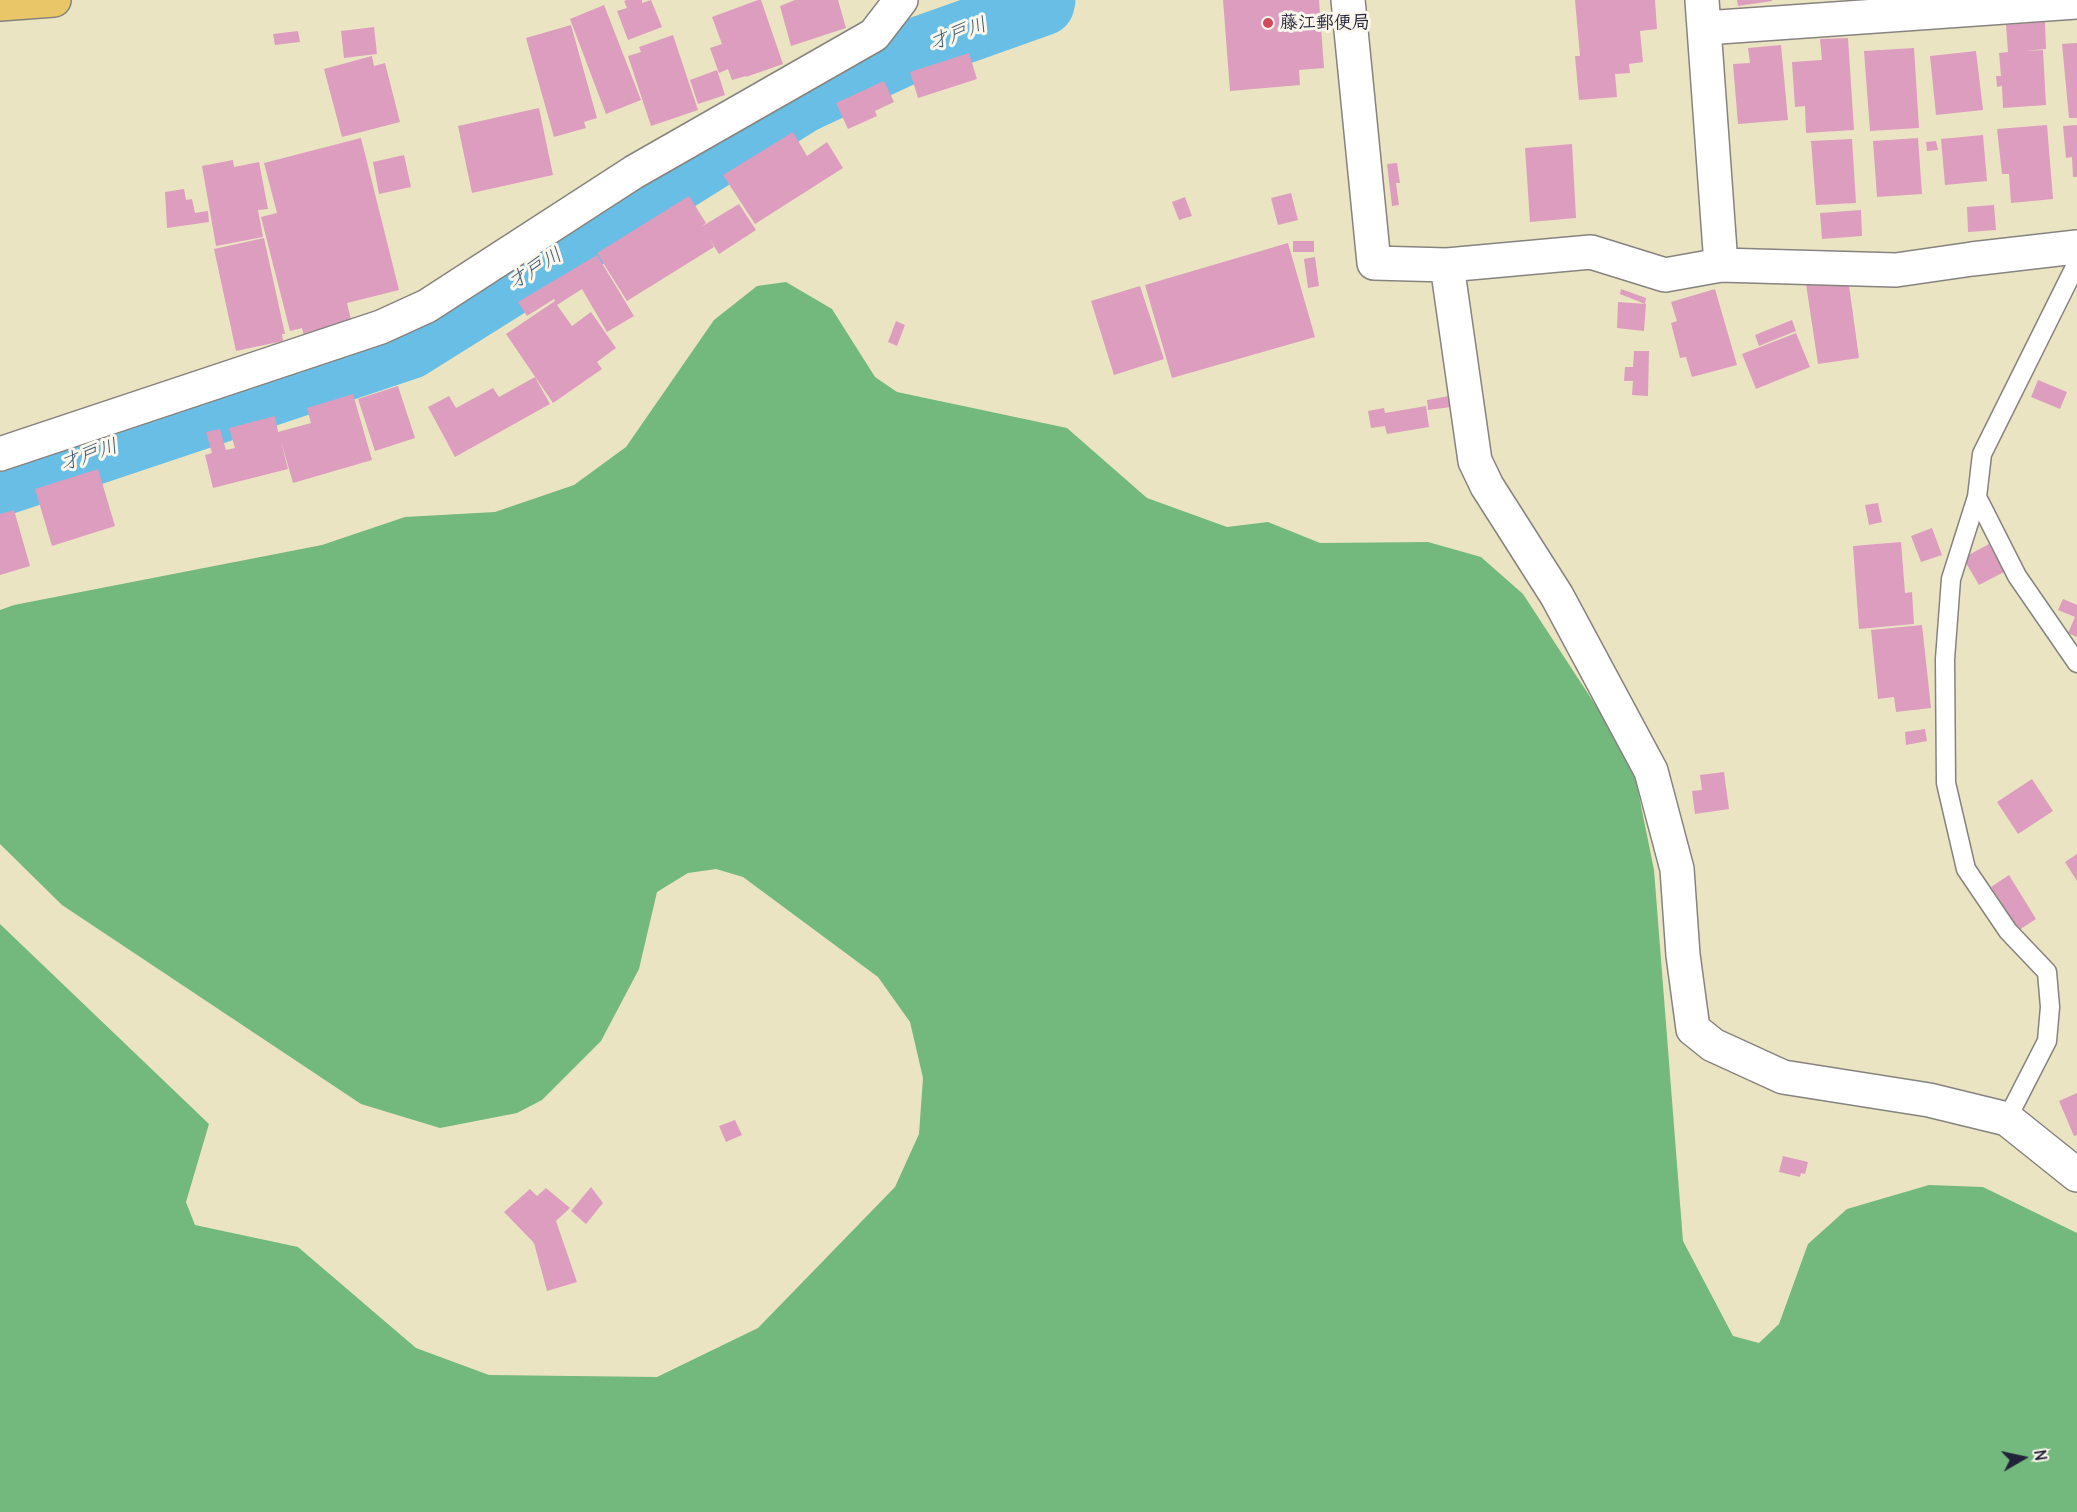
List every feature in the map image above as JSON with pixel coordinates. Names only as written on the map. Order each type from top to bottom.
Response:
[{"type":"main road","points":[[0,4],[54,0]]},
{"type":"street","points":[[0,454],[381,327],[427,306],[634,172],[874,35],[901,0]]},
{"type":"street","points":[[1347,0],[1374,262],[1447,265],[1591,252],[1665,275],[1721,265],[1896,270],[2077,247]]},
{"type":"street","points":[[1721,265],[1703,14],[2077,2]]},
{"type":"street","points":[[1447,265],[1475,461],[1487,486],[1557,596],[1651,771],[1677,869],[1683,955],[1693,1029],[1713,1045],[1783,1077],[1929,1100],[2007,1119],[2077,1175]]},
{"type":"lane","points":[[2007,1119],[2047,1041],[2050,1007],[2047,972],[2008,931],[1965,868],[1946,783],[1945,659],[1952,579],[1977,497],[1982,454],[2077,263]]},
{"type":"lane","points":[[1977,497],[2017,576],[2077,663]]},
{"type":"green space","points":[[786,282],[832,309],[875,377],[897,392],[1067,428],[1147,498],[1227,527],[1268,522],[1320,543],[1428,542],[1481,557],[1523,594],[1632,761],[1654,870],[1683,1241],[1733,1336],[1759,1343],[1779,1324],[1808,1244],[1847,1209],[1929,1185],[1983,1187],[2077,1233],[2077,1512],[0,1512],[0,924],[209,1124],[186,1202],[195,1225],[298,1247],[416,1348],[489,1375],[657,1377],[758,1328],[895,1187],[919,1134],[923,1078],[910,1022],[878,977],[743,877],[716,869],[688,873],[657,892],[639,969],[601,1041],[542,1100],[517,1113],[440,1128],[361,1104],[62,905],[0,844],[0,610],[14,605],[322,545],[405,517],[495,512],[574,485],[626,447],[714,320],[757,286]]},
{"type":"building","points":[[642,0],[642,3],[651,0],[662,27],[628,40],[617,11],[627,8],[624,1]]},
{"type":"building","points":[[761,0],[783,64],[732,80],[728,69],[719,73],[710,48],[722,44],[712,17]]},
{"type":"building","points":[[795,0],[838,0],[846,28],[791,46],[780,6]]},
{"type":"building","points":[[1223,0],[1319,0],[1324,68],[1299,70],[1300,85],[1230,91]]},
{"type":"building","points":[[1575,0],[1655,0],[1657,29],[1640,31],[1643,62],[1629,64],[1630,73],[1615,74],[1617,97],[1579,100],[1575,56],[1580,56]]},
{"type":"building","points":[[1737,0],[1772,0],[1772,1],[1738,6]]},
{"type":"building","points":[[604,5],[641,100],[606,114],[570,19]]},
{"type":"building","points":[[2045,22],[2046,49],[2023,51],[2043,50],[2046,105],[2003,108],[2002,86],[1997,87],[1996,76],[2001,76],[1999,53],[2008,52],[2006,25]]},
{"type":"building","points":[[571,25],[597,118],[584,122],[586,128],[554,137],[526,38]]},
{"type":"building","points":[[374,27],[377,54],[344,58],[341,31]]},
{"type":"building","points":[[298,31],[300,42],[275,45],[273,34]]},
{"type":"building","points":[[673,35],[698,110],[651,126],[628,56],[641,52],[639,47]]},
{"type":"building","points":[[1848,38],[1854,130],[1806,133],[1805,106],[1795,107],[1792,62],[1822,60],[1820,39]]},
{"type":"building","points":[[2077,43],[2077,118],[2069,118],[2062,44]]},
{"type":"building","points":[[1781,45],[1788,120],[1738,124],[1733,64],[1750,63],[1748,48]]},
{"type":"building","points":[[1914,48],[1919,128],[1870,131],[1864,51]]},
{"type":"building","points":[[1976,51],[1983,110],[1936,115],[1930,56]]},
{"type":"building","points":[[969,53],[977,79],[918,98],[910,72]]},
{"type":"building","points":[[372,56],[374,66],[385,63],[400,122],[342,137],[324,69]]},
{"type":"building","points":[[717,70],[725,95],[698,104],[690,80]]},
{"type":"building","points":[[884,81],[894,102],[875,111],[877,116],[848,129],[836,103]]},
{"type":"building","points":[[539,108],[553,175],[472,193],[458,126]]},
{"type":"building","points":[[2047,125],[2053,199],[2011,203],[2009,174],[2002,174],[1997,129]]},
{"type":"building","points":[[2077,125],[2077,177],[2073,177],[2072,157],[2066,158],[2063,126]]},
{"type":"building","points":[[793,132],[807,156],[827,142],[843,168],[755,224],[723,175]]},
{"type":"building","points":[[1983,135],[1987,181],[1945,185],[1941,139]]},
{"type":"building","points":[[361,138],[399,290],[347,303],[352,324],[304,336],[302,328],[290,331],[261,217],[277,213],[264,163]]},
{"type":"building","points":[[1918,138],[1922,194],[1877,197],[1873,141]]},
{"type":"building","points":[[1852,139],[1856,203],[1816,205],[1811,141]]},
{"type":"building","points":[[1936,141],[1938,150],[1927,151],[1926,142]]},
{"type":"building","points":[[1572,144],[1576,218],[1530,222],[1525,148]]},
{"type":"building","points":[[404,155],[411,187],[379,194],[373,162]]},
{"type":"building","points":[[233,160],[234,167],[259,162],[268,209],[258,210],[263,237],[216,246],[202,166]]},
{"type":"building","points":[[1397,163],[1400,183],[1396,183],[1399,205],[1392,206],[1387,164]]},
{"type":"building","points":[[184,189],[186,200],[192,199],[195,213],[208,211],[209,222],[167,228],[165,192]]},
{"type":"building","points":[[1291,193],[1298,220],[1278,225],[1271,198]]},
{"type":"building","points":[[689,196],[706,223],[701,227],[739,204],[756,230],[719,254],[709,238],[714,247],[627,301],[597,253]]},
{"type":"building","points":[[1185,197],[1192,216],[1179,220],[1172,202]]},
{"type":"building","points":[[1994,205],[1996,230],[1968,232],[1967,207]]},
{"type":"building","points":[[1861,210],[1862,236],[1822,239],[1820,213]]},
{"type":"building","points":[[264,238],[285,334],[282,334],[283,341],[236,351],[214,249]]},
{"type":"building","points":[[1293,241],[1314,241],[1314,252],[1293,252]]},
{"type":"building","points":[[1288,243],[1315,337],[1172,378],[1145,285]]},
{"type":"building","points":[[597,255],[634,316],[607,332],[582,289],[557,305],[572,326],[591,312],[616,348],[597,362],[602,369],[553,403],[506,334],[555,301],[554,299],[527,316],[518,302]]},
{"type":"building","points":[[1315,257],[1319,286],[1308,288],[1304,259]]},
{"type":"building","points":[[1848,278],[1859,358],[1818,364],[1806,284]]},
{"type":"building","points":[[1140,286],[1164,359],[1114,375],[1091,301]]},
{"type":"building","points":[[1621,289],[1646,298],[1645,304],[1620,294]]},
{"type":"building","points":[[1715,289],[1737,365],[1692,377],[1686,357],[1680,358],[1671,323],[1677,321],[1671,302]]},
{"type":"building","points":[[1618,302],[1646,304],[1644,331],[1617,328]]},
{"type":"building","points":[[1792,320],[1796,331],[1759,346],[1755,335]]},
{"type":"building","points":[[896,321],[905,325],[897,346],[888,342]]},
{"type":"building","points":[[1796,333],[1810,367],[1756,389],[1742,354]]},
{"type":"building","points":[[1634,351],[1649,351],[1648,396],[1632,395],[1633,381],[1624,381],[1625,367],[1633,367]]},
{"type":"building","points":[[535,377],[550,404],[455,457],[428,407],[449,396],[456,408],[493,388],[499,397]]},
{"type":"building","points":[[2038,380],[2067,392],[2060,409],[2031,397]]},
{"type":"building","points":[[398,386],[415,438],[375,451],[358,399]]},
{"type":"building","points":[[353,394],[372,460],[293,483],[281,441],[288,469],[213,488],[205,455],[212,453],[206,432],[220,429],[226,450],[235,448],[229,428],[275,416],[278,432],[311,423],[307,408]]},
{"type":"building","points":[[1449,396],[1451,407],[1428,410],[1427,400]]},
{"type":"building","points":[[1426,406],[1429,427],[1387,434],[1385,426],[1371,428],[1368,411],[1384,408],[1385,413]]},
{"type":"building","points":[[98,469],[115,526],[52,546],[35,489]]},
{"type":"building","points":[[1878,503],[1882,522],[1869,525],[1865,505]]},
{"type":"building","points":[[14,510],[30,566],[0,575],[0,514]]},
{"type":"building","points":[[1932,528],[1942,555],[1921,562],[1911,536]]},
{"type":"building","points":[[1901,542],[1905,593],[1912,592],[1914,624],[1859,629],[1853,546]]},
{"type":"building","points":[[1989,544],[2004,572],[1979,585],[1963,558]]},
{"type":"building","points":[[2063,599],[2077,605],[2077,637],[2068,633],[2075,617],[2058,610]]},
{"type":"building","points":[[1922,625],[1931,708],[1896,712],[1894,697],[1878,699],[1871,630]]},
{"type":"building","points":[[1925,729],[1927,741],[1906,745],[1905,732]]},
{"type":"building","points":[[1724,772],[1729,809],[1695,814],[1692,791],[1702,790],[1700,775]]},
{"type":"building","points":[[2032,779],[2053,811],[2018,834],[1997,802]]},
{"type":"building","points":[[2077,854],[2077,881],[2065,862]]},
{"type":"building","points":[[2009,875],[2036,919],[2019,930],[1991,887]]},
{"type":"building","points":[[2077,1093],[2077,1135],[2074,1136],[2059,1101]]},
{"type":"building","points":[[735,1120],[742,1135],[726,1142],[719,1126]]},
{"type":"building","points":[[1783,1156],[1808,1162],[1805,1174],[1801,1173],[1800,1177],[1779,1172]]},
{"type":"building","points":[[591,1187],[603,1203],[586,1224],[571,1211]]},
{"type":"building","points":[[546,1188],[570,1208],[556,1221],[577,1282],[547,1291],[534,1243],[504,1212],[530,1189],[537,1196]]},
{"type":"waterway","name":"才戸川","points":[[0,485],[409,348],[802,102],[911,51],[1043,4],[1044,0]]},
{"type":"place","name":"藤江郵便局","points":[[1268,23]]}]
